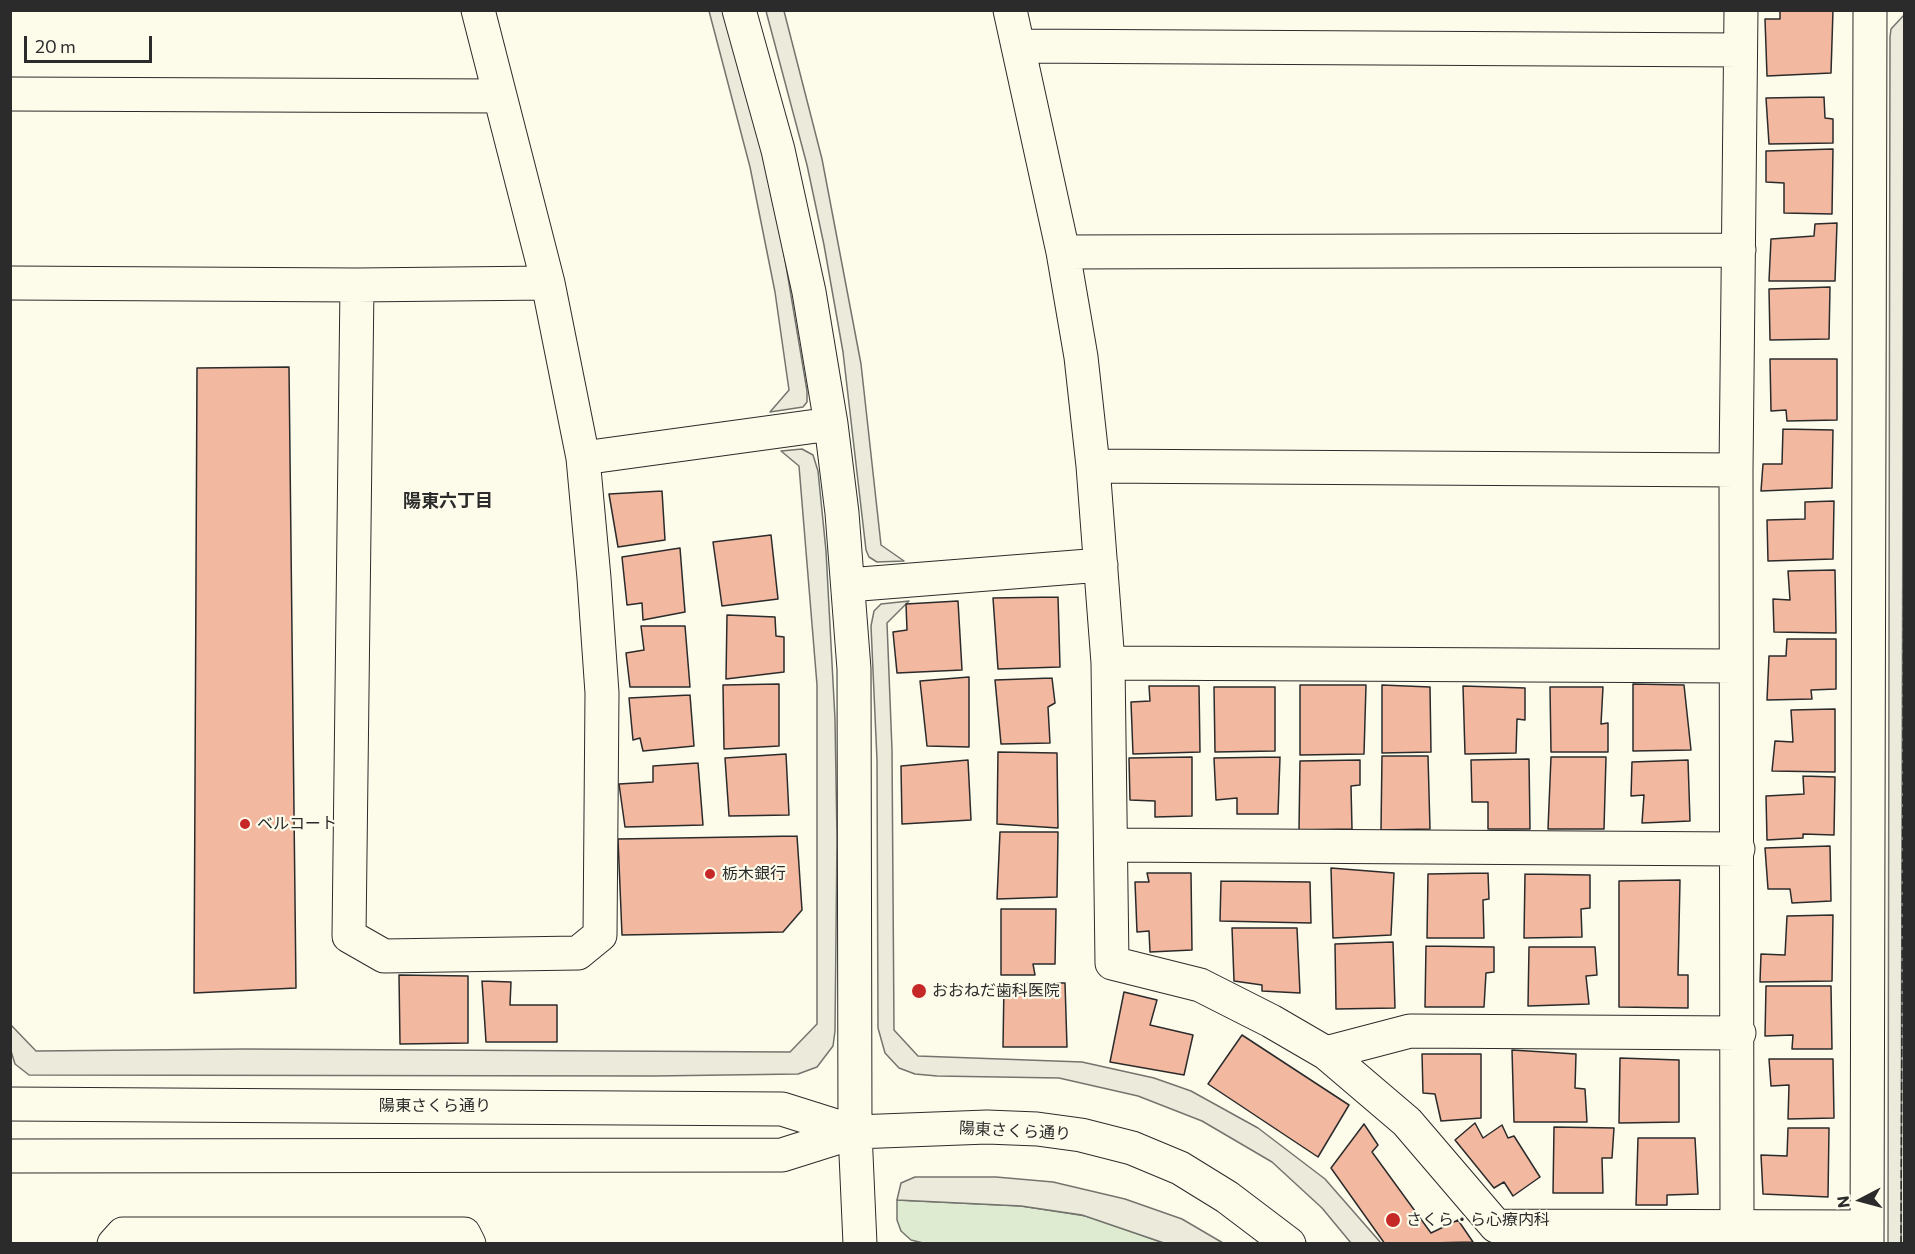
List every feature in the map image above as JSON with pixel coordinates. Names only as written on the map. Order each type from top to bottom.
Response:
[{"type":"street","points":[[357,285],[349,936],[384,956],[578,953],[600,935],[602,693],[583,458],[548,283],[478,10]]},
{"type":"street","points":[[739,10],[778,150],[809,292],[831,424],[848,585],[855,740],[855,1132],[860,1244]]},
{"type":"street","points":[[1010,10],[1064,252],[1081,357],[1093,466],[1108,663],[1112,963],[1200,985],[1271,1021],[1326,1053],[1407,1122],[1496,1226],[1737,1225],[1867,1235],[1870,10]]},
{"type":"street","points":[[1737,1225],[1739,1033],[1736,470],[1741,10]]},
{"type":"street","points":[[1019,46],[1740,50]]},
{"type":"street","points":[[10,94],[500,96]]},
{"type":"street","points":[[1064,252],[1739,250]]},
{"type":"street","points":[[10,283],[357,285],[548,283]]},
{"type":"street","points":[[583,458],[831,424]]},
{"type":"street","points":[[1093,466],[1736,470]]},
{"type":"street","points":[[848,585],[1101,565]]},
{"type":"street","points":[[1108,663],[1736,666]]},
{"type":"street","points":[[1111,845],[1738,849]]},
{"type":"street","points":[[1326,1053],[1410,1031],[1739,1033]]},
{"type":"street","name":"陽東さくら通り","points":[[10,1104],[782,1109],[855,1132]]},
{"type":"street","name":"陽東さくら通り","points":[[10,1156],[782,1155],[855,1132],[987,1127],[1081,1135],[1122,1145],[1180,1168],[1227,1197],[1289,1244]]},
{"type":"street","points":[[835,1244],[848,1232],[859,1202]]},
{"type":"street","points":[[859,1202],[867,1223],[882,1244]]},
{"type":"street","points":[[114,1244],[123,1234],[464,1234],[469,1244]]},
{"type":"green space","points":[[1904,503],[1904,1243],[1901,1244],[1901,1243]]},
{"type":"green space","points":[[897,1200],[1021,1206],[1086,1216],[1164,1243],[923,1243],[911,1240],[901,1231],[897,1220]]},
{"type":"shaded area","points":[[709,11],[725,11],[759,134],[779,224],[807,391],[807,402],[803,407],[770,412],[789,390],[775,292],[750,167]]},
{"type":"shaded area","points":[[766,11],[784,11],[822,159],[861,364],[881,545],[904,561],[877,562],[869,557],[866,550],[843,352],[824,245],[807,165]]},
{"type":"shaded area","points":[[1904,15],[1901,1243],[1888,1244],[1890,37],[1891,29]]},
{"type":"shaded area","points":[[802,449],[813,455],[818,471],[826,551],[835,719],[837,838],[835,1031],[833,1046],[817,1067],[798,1074],[654,1076],[29,1075],[15,1064],[11,1051],[11,1025],[36,1051],[245,1049],[790,1052],[817,1024],[817,685],[799,466],[781,451]]},
{"type":"shaded area","points":[[909,601],[887,623],[892,750],[894,1030],[918,1056],[1082,1062],[1154,1078],[1191,1091],[1258,1128],[1325,1179],[1381,1243],[1351,1243],[1322,1208],[1272,1162],[1202,1121],[1138,1096],[1059,1078],[915,1074],[899,1068],[885,1053],[878,1028],[877,760],[871,626],[874,611],[881,604]]},
{"type":"shaded area","points":[[915,1177],[996,1177],[1053,1182],[1125,1199],[1182,1219],[1223,1243],[1164,1243],[1082,1215],[1021,1206],[897,1200],[901,1183]]},
{"type":"building","points":[[1780,10],[1833,10],[1831,73],[1767,76],[1765,19],[1780,19]]},
{"type":"building","points":[[1824,97],[1825,118],[1833,119],[1833,143],[1769,144],[1766,98]]},
{"type":"building","points":[[1833,149],[1832,214],[1784,213],[1784,183],[1766,182],[1766,151]]},
{"type":"building","points":[[1837,223],[1835,281],[1769,281],[1771,239],[1814,236],[1815,224]]},
{"type":"building","points":[[1830,287],[1829,339],[1770,340],[1769,289]]},
{"type":"building","points":[[1770,359],[1837,359],[1837,420],[1787,421],[1786,410],[1771,411]]},
{"type":"building","name":"ベルコート","points":[[289,367],[296,988],[194,993],[197,368]]},
{"type":"building","points":[[1783,429],[1833,430],[1832,488],[1761,491],[1763,464],[1782,464]]},
{"type":"building","points":[[662,491],[665,540],[618,547],[609,494]]},
{"type":"building","points":[[1834,501],[1833,559],[1768,561],[1767,520],[1805,519],[1805,502]]},
{"type":"building","points":[[771,535],[778,599],[722,606],[713,542]]},
{"type":"building","points":[[680,548],[685,612],[643,620],[642,603],[627,605],[622,557]]},
{"type":"building","points":[[1835,570],[1836,633],[1774,632],[1773,599],[1790,600],[1788,571]]},
{"type":"building","points":[[1058,597],[1060,667],[998,669],[993,598]]},
{"type":"building","points":[[958,601],[962,670],[897,673],[893,632],[907,630],[906,604]]},
{"type":"building","points":[[727,615],[775,617],[776,636],[784,637],[784,672],[726,679]]},
{"type":"building","points":[[641,626],[685,626],[690,687],[630,687],[626,653],[644,650]]},
{"type":"building","points":[[1787,639],[1836,639],[1836,689],[1811,690],[1812,699],[1767,700],[1769,656],[1786,656]]},
{"type":"building","points":[[969,677],[969,747],[927,746],[920,681]]},
{"type":"building","points":[[1052,678],[1055,703],[1048,707],[1050,743],[1001,744],[995,680]]},
{"type":"building","points":[[779,684],[779,746],[724,749],[723,685]]},
{"type":"building","points":[[1633,684],[1684,685],[1691,750],[1633,751]]},
{"type":"building","points":[[1300,685],[1366,685],[1364,754],[1300,755]]},
{"type":"building","points":[[1382,685],[1430,687],[1431,752],[1382,753]]},
{"type":"building","points":[[1149,686],[1199,686],[1200,752],[1133,754],[1131,702],[1150,701]]},
{"type":"building","points":[[1463,686],[1525,688],[1525,720],[1517,719],[1516,753],[1465,754]]},
{"type":"building","points":[[1214,687],[1275,687],[1275,751],[1215,752]]},
{"type":"building","points":[[1550,687],[1603,687],[1601,724],[1608,723],[1608,752],[1551,752]]},
{"type":"building","points":[[690,695],[694,746],[643,751],[640,738],[633,740],[629,698]]},
{"type":"building","points":[[1835,709],[1835,772],[1772,771],[1775,741],[1793,742],[1791,710]]},
{"type":"building","points":[[998,752],[1057,753],[1058,828],[997,824]]},
{"type":"building","points":[[786,754],[789,815],[729,816],[725,758]]},
{"type":"building","points":[[1382,756],[1428,756],[1430,829],[1381,830]]},
{"type":"building","points":[[1192,757],[1192,816],[1155,817],[1155,801],[1130,800],[1129,758]]},
{"type":"building","points":[[1280,757],[1278,814],[1237,814],[1237,798],[1216,800],[1214,758]]},
{"type":"building","points":[[1551,757],[1606,757],[1604,829],[1548,829]]},
{"type":"building","points":[[1529,759],[1530,829],[1488,829],[1488,802],[1472,802],[1471,760]]},
{"type":"building","points":[[968,760],[971,820],[902,824],[901,766]]},
{"type":"building","points":[[1360,760],[1360,785],[1351,786],[1352,829],[1299,830],[1300,761]]},
{"type":"building","points":[[1688,760],[1690,821],[1642,823],[1644,795],[1631,796],[1632,762]]},
{"type":"building","points":[[698,763],[703,825],[625,827],[619,784],[653,782],[653,766]]},
{"type":"building","points":[[1803,776],[1835,777],[1834,835],[1803,834],[1803,838],[1767,840],[1766,796],[1804,794]]},
{"type":"building","points":[[1000,832],[1058,832],[1057,897],[997,899]]},
{"type":"building","name":"栃木銀行","points":[[797,836],[802,910],[783,932],[622,935],[618,839]]},
{"type":"building","points":[[1830,846],[1831,901],[1792,903],[1790,889],[1768,889],[1765,848]]},
{"type":"building","points":[[1331,868],[1394,873],[1391,935],[1333,938]]},
{"type":"building","points":[[1147,873],[1191,873],[1192,950],[1150,952],[1149,931],[1137,932],[1135,882],[1149,882]]},
{"type":"building","points":[[1488,873],[1489,899],[1483,900],[1484,938],[1427,938],[1428,874]]},
{"type":"building","points":[[1525,874],[1590,875],[1590,908],[1581,909],[1582,937],[1524,938]]},
{"type":"building","points":[[1680,880],[1678,975],[1688,975],[1688,1008],[1619,1007],[1619,881]]},
{"type":"building","points":[[1221,881],[1310,882],[1311,923],[1220,921]]},
{"type":"building","points":[[1001,909],[1056,909],[1055,964],[1033,964],[1035,975],[1001,975]]},
{"type":"building","points":[[1833,915],[1832,981],[1760,982],[1761,954],[1785,955],[1787,916]]},
{"type":"building","points":[[1232,928],[1297,928],[1300,993],[1262,991],[1262,985],[1234,981]]},
{"type":"building","points":[[1393,942],[1395,1008],[1336,1009],[1335,944]]},
{"type":"building","points":[[1426,946],[1494,947],[1494,972],[1486,973],[1484,1007],[1425,1007]]},
{"type":"building","points":[[1529,947],[1595,947],[1597,975],[1586,976],[1589,1004],[1528,1006]]},
{"type":"building","points":[[399,975],[468,976],[468,1043],[400,1044]]},
{"type":"building","points":[[482,981],[511,982],[510,1005],[557,1005],[557,1042],[486,1042]]},
{"type":"building","points":[[1004,983],[1065,983],[1067,1047],[1003,1047]]},
{"type":"building","points":[[1766,986],[1831,986],[1832,1049],[1792,1049],[1793,1035],[1765,1036]]},
{"type":"building","points":[[1124,992],[1157,1000],[1150,1025],[1193,1035],[1184,1075],[1110,1062]]},
{"type":"building","points":[[1242,1035],[1349,1105],[1318,1157],[1208,1084]]},
{"type":"building","points":[[1512,1050],[1576,1054],[1575,1088],[1585,1089],[1587,1122],[1514,1122]]},
{"type":"building","points":[[1422,1054],[1481,1054],[1481,1118],[1441,1121],[1435,1094],[1423,1093]]},
{"type":"building","points":[[1620,1058],[1679,1060],[1679,1122],[1619,1123]]},
{"type":"building","points":[[1769,1059],[1833,1059],[1834,1118],[1788,1119],[1789,1085],[1771,1086]]},
{"type":"building","points":[[1475,1123],[1483,1138],[1502,1125],[1508,1138],[1514,1136],[1540,1177],[1513,1196],[1504,1182],[1494,1188],[1455,1140]]},
{"type":"building","points":[[1364,1124],[1378,1145],[1372,1152],[1431,1233],[1458,1220],[1473,1242],[1385,1244],[1331,1168]]},
{"type":"building","points":[[1554,1127],[1614,1128],[1612,1158],[1602,1158],[1603,1193],[1553,1193]]},
{"type":"building","points":[[1788,1128],[1829,1128],[1828,1197],[1763,1194],[1761,1155],[1787,1156]]},
{"type":"building","points":[[1638,1138],[1695,1138],[1698,1194],[1667,1195],[1667,1205],[1636,1205]]},
{"type":"fence","points":[[1901,1244],[1904,503]]},
{"type":"place","name":"ベルコート","points":[[245,824]]},
{"type":"place","name":"栃木銀行","points":[[710,874]]},
{"type":"place","name":"おおねだ歯科医院","points":[[919,991]]},
{"type":"place","name":"さくら・ら心療内科","points":[[1393,1220]]},
{"type":"district","name":"陽東六丁目","points":[[448,501]]}]
